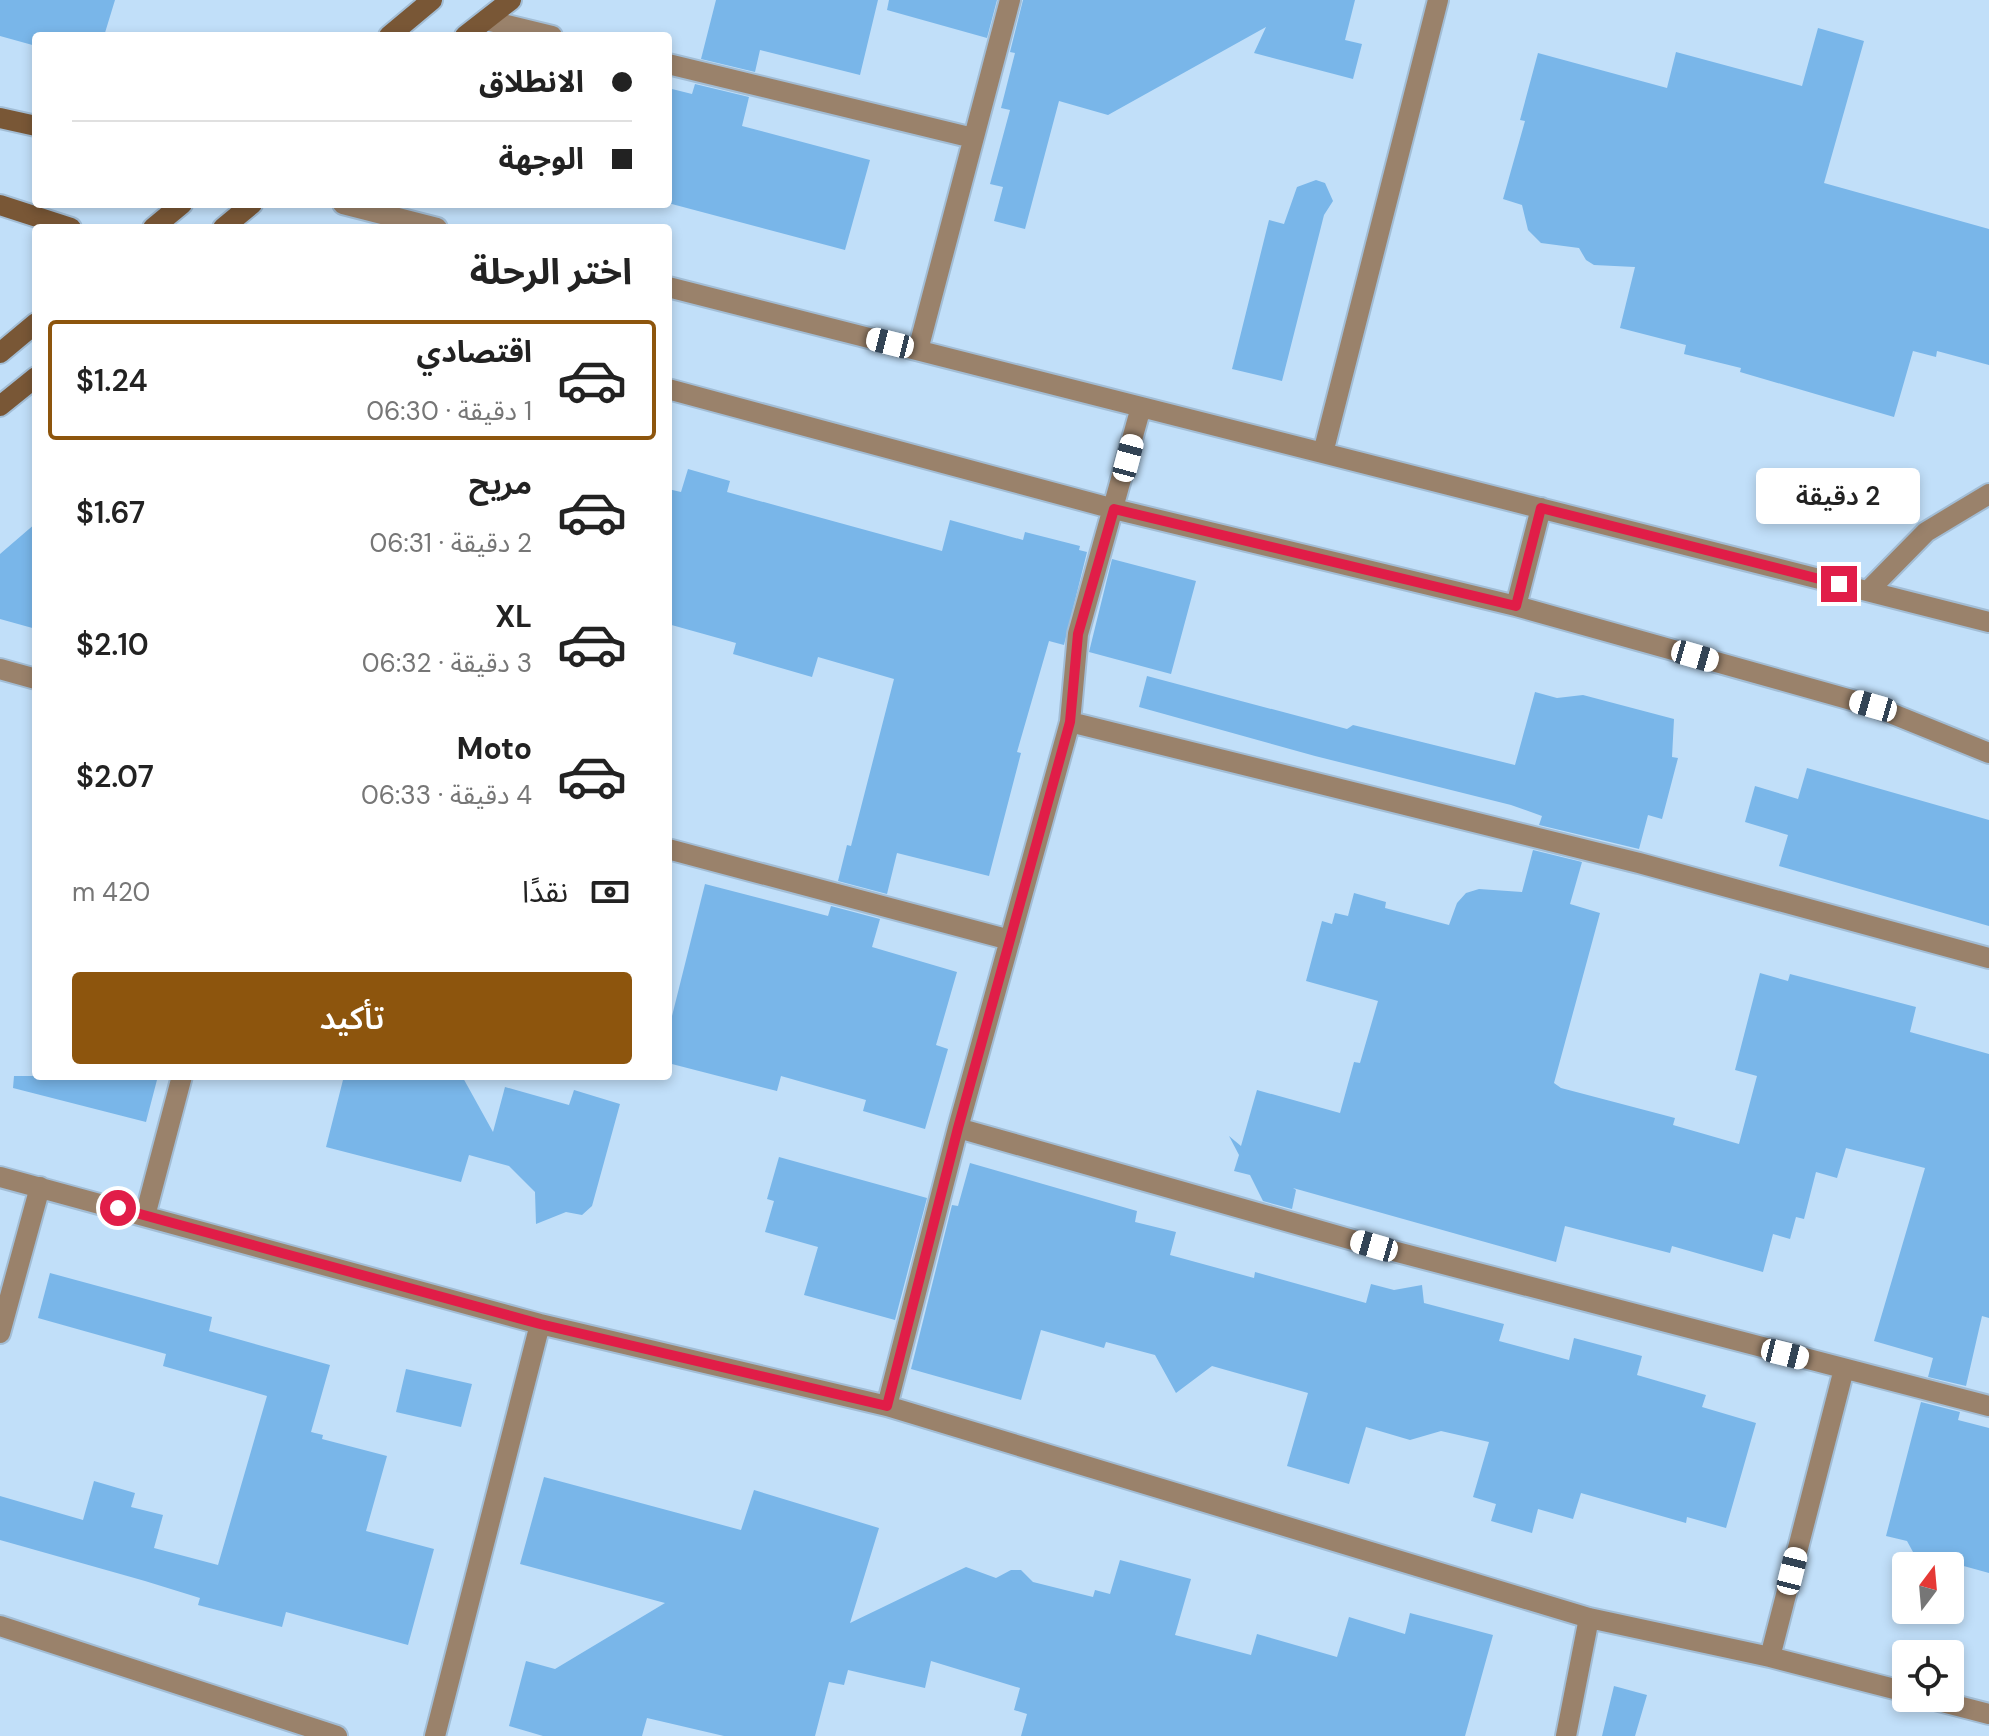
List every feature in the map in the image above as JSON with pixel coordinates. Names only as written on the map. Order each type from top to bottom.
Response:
[{"type":"main road","points":[[394,32],[432,0]]},
{"type":"main road","points":[[470,32],[511,0]]},
{"type":"main road","points":[[0,118],[32,125]]},
{"type":"main road","points":[[0,205],[59,224]]},
{"type":"main road","points":[[158,224],[177,208]]},
{"type":"main road","points":[[228,224],[247,208]]},
{"type":"main road","points":[[0,353],[32,326]]},
{"type":"main road","points":[[0,406],[32,380]]},
{"type":"street","points":[[918,350],[1010,0]]},
{"type":"street","points":[[1323,453],[1438,0]]},
{"type":"street","points":[[486,20],[536,32]]},
{"type":"street","points":[[672,65],[973,138]]},
{"type":"street","points":[[359,208],[421,224]]},
{"type":"street","points":[[672,288],[1989,622]]},
{"type":"street","points":[[672,390],[1114,509],[1516,606],[1873,706],[1989,753]]},
{"type":"street","points":[[887,1406],[958,1128],[1070,722],[1078,634],[1141,407]]},
{"type":"street","points":[[1868,591],[1926,532],[1989,494]]},
{"type":"street","points":[[1516,606],[1541,508]]},
{"type":"street","points":[[0,669],[32,678]]},
{"type":"street","points":[[1070,722],[1639,863],[1989,958]]},
{"type":"street","points":[[672,850],[1010,940]]},
{"type":"street","points":[[145,1216],[181,1080]]},
{"type":"street","points":[[958,1128],[1374,1246],[1989,1406]]},
{"type":"street","points":[[0,1177],[540,1324],[887,1406],[1589,1618],[1770,1657],[1892,1688]]},
{"type":"street","points":[[0,1333],[40,1187]]},
{"type":"street","points":[[435,1736],[540,1324]]},
{"type":"street","points":[[1770,1657],[1844,1369]]},
{"type":"street","points":[[1566,1736],[1589,1618]]},
{"type":"street","points":[[0,1626],[337,1736]]},
{"type":"street","points":[[1964,1708],[1989,1714]]},
{"type":"building","points":[[0,0],[115,0],[105,32],[32,32],[32,45],[0,36]]},
{"type":"building","points":[[716,0],[878,0],[860,75],[760,50],[755,72],[701,59]]},
{"type":"building","points":[[889,0],[997,0],[987,38],[887,10]]},
{"type":"building","points":[[1023,0],[1355,0],[1345,40],[1362,44],[1353,79],[1254,53],[1266,27],[1108,115],[1059,101],[1025,229],[994,221],[1003,187],[990,184],[1010,110],[1001,108],[1015,53],[1010,52]]},
{"type":"building","points":[[1818,28],[1864,41],[1824,183],[1989,229],[1989,365],[1937,351],[1936,357],[1913,351],[1894,417],[1740,372],[1741,368],[1684,354],[1686,345],[1620,328],[1635,267],[1594,265],[1586,260],[1579,248],[1541,243],[1528,230],[1522,205],[1503,199],[1525,121],[1520,120],[1538,53],[1667,88],[1676,52],[1802,86]]},
{"type":"building","points":[[695,84],[749,97],[742,126],[870,160],[845,250],[672,204],[672,89],[692,94]]},
{"type":"building","points":[[1316,180],[1325,183],[1333,201],[1324,215],[1282,381],[1232,369],[1269,220],[1284,224],[1297,187]]},
{"type":"building","points":[[688,469],[730,481],[727,492],[942,551],[950,520],[1023,540],[1025,532],[1080,546],[1079,550],[1087,552],[1064,645],[1049,641],[1017,752],[1021,753],[989,876],[897,853],[887,894],[838,881],[847,845],[851,846],[894,679],[818,657],[812,677],[733,654],[736,643],[672,625],[672,490],[681,492]]},
{"type":"building","points":[[32,526],[32,628],[0,619],[0,554]]},
{"type":"building","points":[[1112,559],[1196,581],[1171,674],[1089,652]]},
{"type":"building","points":[[1147,676],[1347,729],[1353,725],[1515,765],[1535,692],[1557,698],[1583,695],[1674,719],[1672,757],[1678,758],[1662,819],[1648,815],[1639,849],[1539,825],[1542,816],[1511,805],[1315,756],[1139,707]]},
{"type":"building","points":[[1807,768],[1989,820],[1989,926],[1779,866],[1788,835],[1745,822],[1755,786],[1798,799]]},
{"type":"building","points":[[1533,850],[1582,862],[1570,904],[1600,913],[1554,1083],[1561,1088],[1675,1118],[1673,1125],[1739,1144],[1757,1076],[1735,1070],[1760,973],[1788,981],[1790,974],[1916,1007],[1910,1032],[1989,1054],[1989,1318],[1982,1316],[1966,1386],[1928,1377],[1933,1358],[1874,1341],[1925,1168],[1846,1148],[1837,1178],[1816,1172],[1804,1219],[1796,1217],[1790,1239],[1773,1234],[1763,1272],[1672,1246],[1670,1253],[1565,1226],[1556,1262],[1293,1188],[1296,1190],[1292,1209],[1263,1201],[1250,1175],[1234,1171],[1239,1155],[1229,1136],[1241,1146],[1257,1090],[1340,1113],[1354,1062],[1360,1063],[1378,1001],[1306,981],[1322,921],[1332,924],[1335,913],[1348,916],[1354,893],[1386,902],[1385,908],[1449,925],[1457,903],[1466,893],[1479,889],[1522,892]]},
{"type":"building","points":[[705,884],[828,916],[831,906],[880,919],[872,947],[957,972],[936,1045],[948,1049],[925,1129],[863,1111],[866,1100],[781,1076],[777,1091],[672,1064],[672,1016]]},
{"type":"building","points":[[14,1076],[32,1076],[32,1080],[157,1080],[146,1122],[13,1088]]},
{"type":"building","points":[[343,1080],[464,1080],[493,1132],[505,1087],[569,1105],[574,1090],[620,1104],[592,1206],[582,1215],[566,1212],[536,1224],[535,1192],[509,1166],[469,1155],[461,1182],[326,1147]]},
{"type":"building","points":[[779,1157],[927,1198],[895,1320],[804,1295],[818,1247],[765,1232],[774,1201],[767,1199]]},
{"type":"building","points":[[970,1163],[1137,1211],[1135,1222],[1176,1232],[1170,1255],[1254,1278],[1255,1272],[1366,1303],[1371,1284],[1394,1290],[1422,1285],[1424,1303],[1504,1324],[1499,1341],[1569,1360],[1574,1338],[1642,1356],[1637,1375],[1706,1395],[1702,1407],[1756,1423],[1726,1528],[1687,1517],[1686,1523],[1581,1493],[1573,1519],[1538,1509],[1532,1533],[1491,1521],[1496,1504],[1473,1497],[1489,1442],[1441,1431],[1410,1440],[1366,1427],[1349,1484],[1287,1466],[1308,1393],[1212,1366],[1176,1393],[1155,1355],[1106,1342],[1104,1348],[1041,1330],[1021,1400],[911,1369],[952,1205],[958,1206]]},
{"type":"building","points":[[50,1273],[212,1317],[209,1331],[330,1365],[311,1432],[323,1435],[322,1439],[387,1456],[366,1531],[434,1549],[408,1645],[286,1612],[282,1627],[198,1605],[200,1598],[0,1540],[0,1496],[83,1520],[94,1481],[135,1493],[131,1507],[163,1515],[154,1548],[218,1565],[267,1396],[163,1366],[166,1354],[38,1318]]},
{"type":"building","points":[[406,1369],[472,1384],[461,1427],[396,1412]]},
{"type":"building","points":[[1921,1402],[1960,1412],[1958,1420],[1989,1428],[1989,1573],[1964,1566],[1964,1552],[1913,1552],[1907,1541],[1886,1536]]},
{"type":"building","points":[[544,1477],[741,1530],[754,1490],[879,1528],[850,1623],[966,1567],[996,1578],[1011,1570],[1021,1570],[1033,1582],[1093,1597],[1095,1590],[1110,1594],[1120,1560],[1191,1579],[1175,1635],[1251,1655],[1257,1634],[1337,1657],[1349,1617],[1405,1634],[1410,1613],[1493,1635],[1465,1736],[1021,1736],[1027,1714],[1014,1710],[1020,1688],[931,1661],[925,1688],[848,1670],[844,1685],[829,1682],[815,1736],[724,1736],[647,1718],[642,1736],[543,1736],[509,1726],[526,1661],[555,1669],[665,1603],[520,1564]]},
{"type":"building","points":[[1614,1686],[1647,1695],[1635,1736],[1602,1736]]},
{"type":"route","points":[[118,1208],[540,1324],[887,1406],[958,1128],[1070,722],[1078,634],[1114,509],[1516,606],[1541,508],[1839,584]]}]
